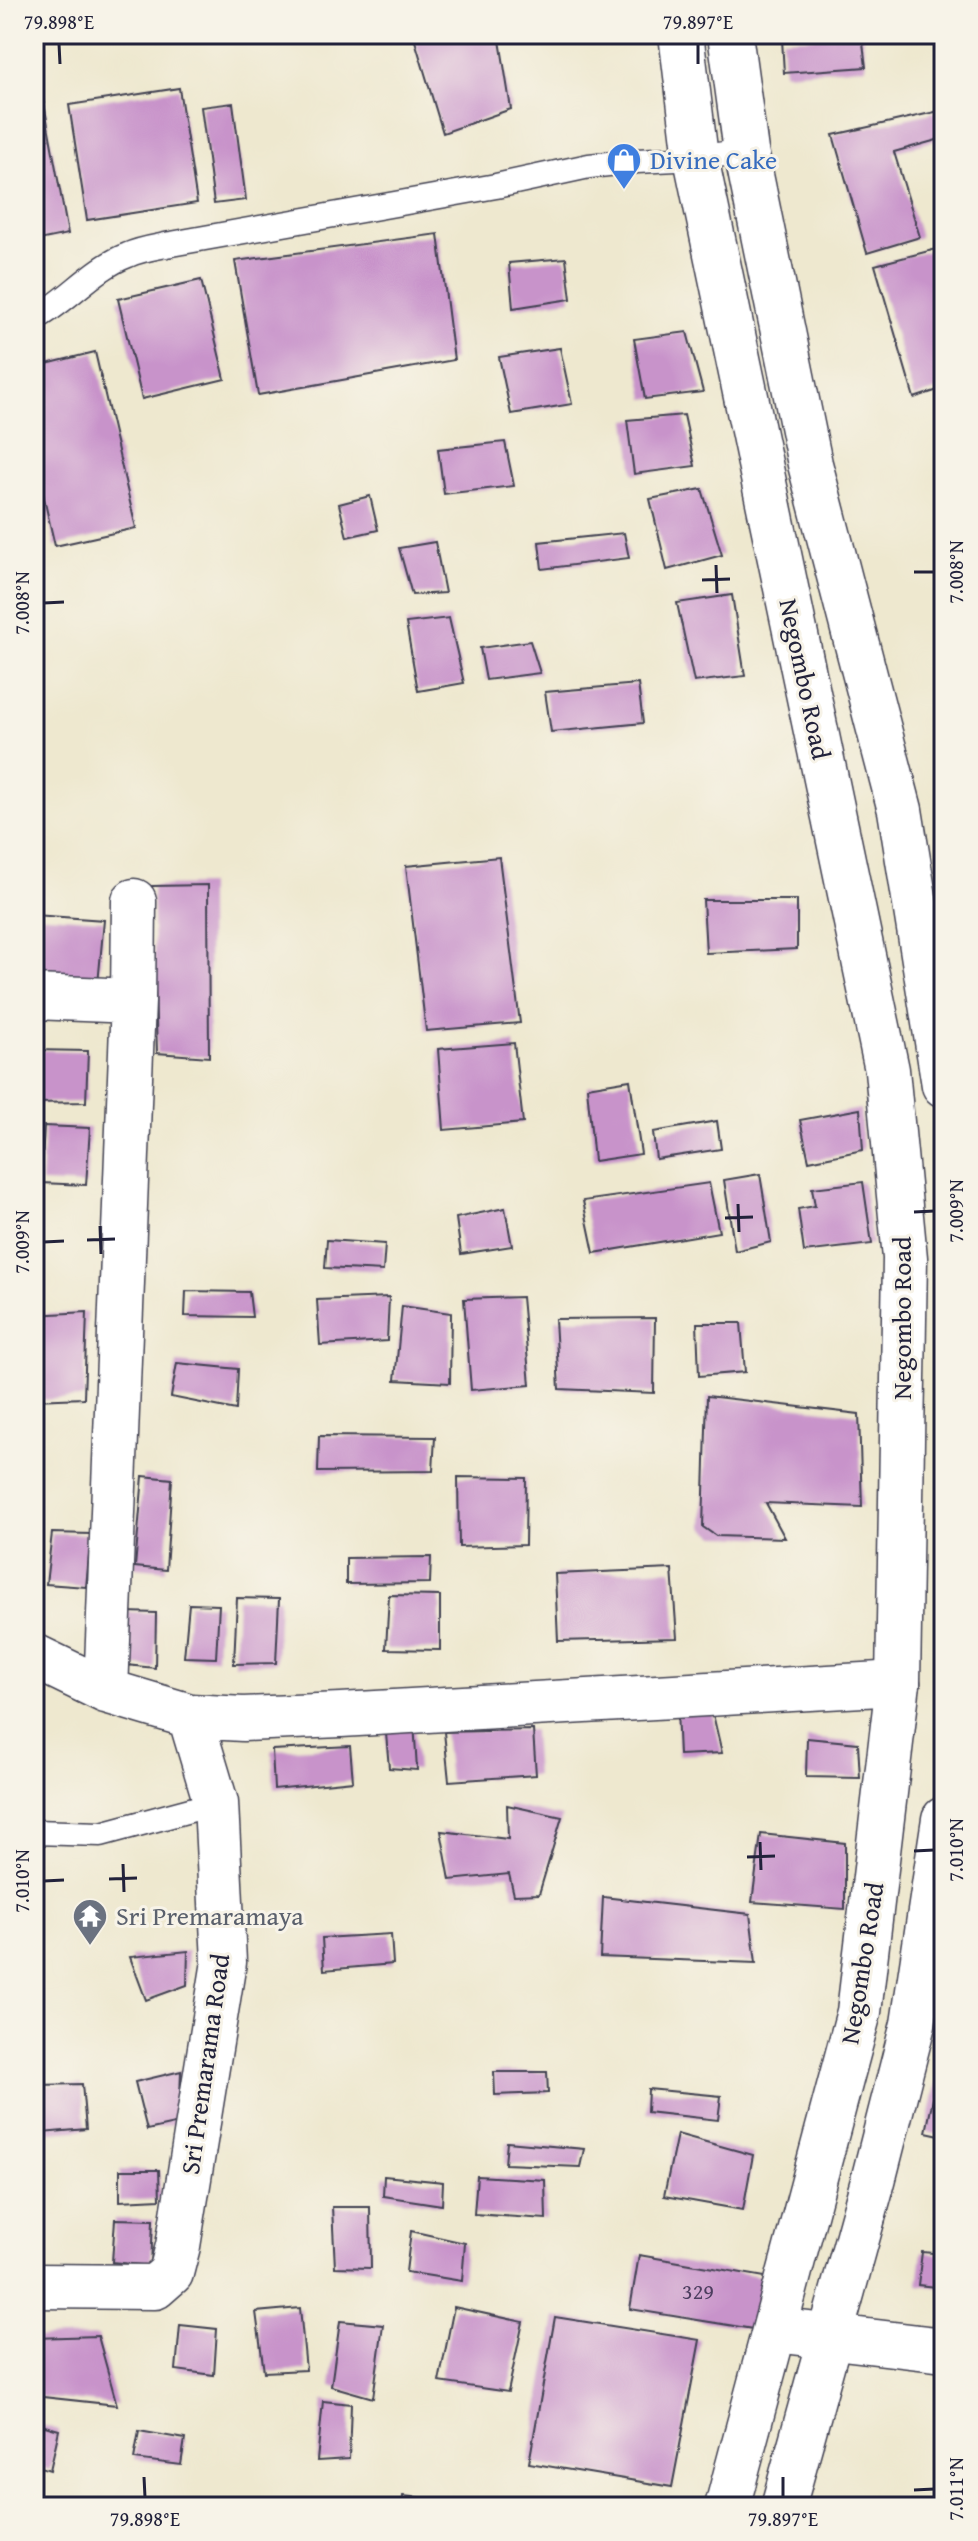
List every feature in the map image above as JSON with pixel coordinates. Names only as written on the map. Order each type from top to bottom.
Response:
[{"type":"main road","name":"Negombo Road","points":[[681,34],[696,158],[887,1070],[905,1258],[898,1683],[859,2012],[727,2507]]},
{"type":"main road","points":[[730,34],[746,151],[810,464],[900,810],[943,1071],[887,1070]]},
{"type":"main road","points":[[106,1691],[133,1001],[134,901]]},
{"type":"main road","points":[[34,997],[133,1001]]},
{"type":"main road","points":[[34,1656],[106,1691],[190,1716],[243,1719],[898,1683]]},
{"type":"main road","name":"Sri Premarama Road","points":[[34,2286],[155,2287],[171,2273],[224,1962],[216,1803],[190,1716]]},
{"type":"main road","points":[[783,2507],[913,2024],[944,1819]]},
{"type":"main road","points":[[775,2330],[944,2350]]},
{"type":"lane","points":[[34,319],[52,310],[93,276],[127,255],[171,244],[496,186],[589,166],[746,151]]},
{"type":"lane","points":[[34,1832],[101,1834],[216,1803]]},
{"type":"building","points":[[413,34],[499,34],[511,109],[443,133]]},
{"type":"building","points":[[862,35],[866,67],[784,73],[782,39]]},
{"type":"building","points":[[179,88],[197,203],[87,220],[69,105]]},
{"type":"building","points":[[43,98],[68,234],[34,241],[34,99]]},
{"type":"building","points":[[233,103],[246,200],[214,204],[201,107]]},
{"type":"building","points":[[944,110],[944,138],[894,152],[920,237],[867,253],[833,135]]},
{"type":"building","points":[[438,234],[454,360],[258,395],[235,261]]},
{"type":"building","points":[[944,247],[944,388],[914,398],[875,265]]},
{"type":"building","points":[[566,258],[571,299],[513,308],[509,263]]},
{"type":"building","points":[[201,280],[225,379],[142,399],[118,299]]},
{"type":"building","points":[[687,332],[703,392],[645,399],[634,339]]},
{"type":"building","points":[[560,348],[572,404],[511,414],[499,357]]},
{"type":"building","points":[[95,352],[136,528],[55,546],[34,455],[34,367]]},
{"type":"building","points":[[684,415],[695,466],[634,474],[627,420]]},
{"type":"building","points":[[505,442],[514,486],[444,494],[438,449]]},
{"type":"building","points":[[702,489],[722,555],[667,570],[650,499]]},
{"type":"building","points":[[370,496],[378,530],[347,537],[339,504]]},
{"type":"building","points":[[624,533],[629,558],[542,569],[539,542]]},
{"type":"building","points":[[435,542],[445,593],[412,595],[399,548]]},
{"type":"building","points":[[732,595],[745,676],[694,682],[677,603]]},
{"type":"building","points":[[449,618],[464,683],[418,691],[406,623]]},
{"type":"building","points":[[530,641],[540,673],[486,680],[480,648]]},
{"type":"building","points":[[638,684],[643,723],[551,732],[545,692]]},
{"type":"building","points":[[499,857],[520,1023],[426,1031],[406,866]]},
{"type":"building","points":[[208,885],[209,1057],[157,1053],[152,886]]},
{"type":"building","points":[[703,900],[797,900],[797,949],[706,953]]},
{"type":"building","points":[[34,915],[104,920],[98,984],[34,981]]},
{"type":"building","points":[[514,1043],[523,1123],[444,1130],[438,1049]]},
{"type":"building","points":[[34,1050],[88,1051],[86,1102],[34,1103]]},
{"type":"building","points":[[630,1080],[641,1154],[594,1161],[587,1087]]},
{"type":"building","points":[[860,1109],[863,1150],[809,1161],[800,1120]]},
{"type":"building","points":[[717,1121],[721,1149],[656,1159],[653,1132]]},
{"type":"building","points":[[44,1126],[90,1128],[86,1185],[41,1183]]},
{"type":"building","points":[[760,1174],[771,1242],[735,1251],[724,1180]]},
{"type":"building","points":[[863,1182],[872,1244],[804,1252],[798,1209],[815,1206],[812,1188]]},
{"type":"building","points":[[709,1183],[719,1232],[594,1253],[583,1201]]},
{"type":"building","points":[[505,1208],[512,1246],[461,1254],[456,1218]]},
{"type":"building","points":[[327,1240],[385,1244],[383,1271],[325,1268]]},
{"type":"building","points":[[186,1291],[249,1292],[252,1317],[185,1316]]},
{"type":"building","points":[[389,1297],[387,1341],[320,1345],[317,1300]]},
{"type":"building","points":[[522,1297],[530,1385],[471,1390],[464,1299]]},
{"type":"building","points":[[402,1306],[451,1313],[450,1383],[395,1380]]},
{"type":"building","points":[[87,1312],[84,1398],[34,1400],[34,1315]]},
{"type":"building","points":[[655,1318],[654,1393],[559,1389],[555,1319]]},
{"type":"building","points":[[697,1323],[741,1323],[745,1372],[699,1376]]},
{"type":"building","points":[[177,1363],[238,1369],[236,1410],[171,1397]]},
{"type":"building","points":[[707,1396],[859,1414],[862,1507],[766,1503],[785,1538],[716,1536],[703,1527]]},
{"type":"building","points":[[319,1436],[435,1437],[433,1471],[318,1472]]},
{"type":"building","points":[[143,1476],[172,1479],[166,1570],[135,1567]]},
{"type":"building","points":[[458,1477],[526,1478],[525,1545],[459,1547]]},
{"type":"building","points":[[52,1533],[91,1534],[86,1587],[46,1584]]},
{"type":"building","points":[[431,1557],[430,1583],[346,1584],[346,1558]]},
{"type":"building","points":[[672,1569],[677,1638],[558,1641],[555,1574]]},
{"type":"building","points":[[389,1595],[440,1596],[440,1650],[386,1649]]},
{"type":"building","points":[[237,1598],[279,1599],[276,1663],[234,1664]]},
{"type":"building","points":[[189,1604],[219,1605],[216,1658],[184,1657]]},
{"type":"building","points":[[127,1612],[156,1613],[155,1668],[126,1665]]},
{"type":"building","points":[[677,1709],[712,1710],[722,1753],[679,1755]]},
{"type":"building","points":[[385,1722],[414,1722],[417,1770],[389,1768]]},
{"type":"building","points":[[533,1730],[536,1775],[449,1781],[444,1732]]},
{"type":"building","points":[[807,1738],[858,1743],[860,1778],[806,1777]]},
{"type":"building","points":[[350,1746],[353,1781],[274,1789],[272,1750]]},
{"type":"building","points":[[507,1805],[562,1817],[539,1894],[514,1895],[509,1874],[450,1880],[441,1831],[508,1839]]},
{"type":"building","points":[[761,1834],[845,1843],[845,1909],[752,1902]]},
{"type":"building","points":[[603,1897],[750,1914],[756,1963],[600,1957]]},
{"type":"building","points":[[391,1934],[393,1964],[324,1970],[322,1938]]},
{"type":"building","points":[[188,1951],[187,1985],[146,2000],[130,1957]]},
{"type":"building","points":[[181,2071],[179,2123],[147,2130],[135,2082]]},
{"type":"building","points":[[494,2072],[547,2072],[548,2093],[495,2095]]},
{"type":"building","points":[[937,2080],[944,2081],[944,2136],[926,2132]]},
{"type":"building","points":[[82,2084],[86,2129],[42,2133],[38,2085]]},
{"type":"building","points":[[648,2089],[721,2096],[718,2120],[647,2112]]},
{"type":"building","points":[[677,2134],[753,2155],[743,2210],[664,2196]]},
{"type":"building","points":[[507,2142],[584,2149],[580,2167],[505,2164]]},
{"type":"building","points":[[120,2170],[159,2170],[160,2199],[120,2201]]},
{"type":"building","points":[[384,2176],[443,2182],[442,2205],[383,2196]]},
{"type":"building","points":[[477,2176],[545,2180],[546,2219],[474,2214]]},
{"type":"building","points":[[332,2207],[370,2207],[371,2268],[335,2267]]},
{"type":"building","points":[[115,2219],[153,2220],[151,2266],[112,2262]]},
{"type":"building","points":[[411,2231],[465,2243],[462,2281],[406,2272]]},
{"type":"building","points":[[922,2252],[944,2254],[944,2288],[918,2285]]},
{"type":"building","points":[[639,2255],[765,2277],[753,2329],[630,2309]]},
{"type":"building","points":[[454,2307],[523,2322],[508,2392],[439,2382]]},
{"type":"building","points":[[300,2308],[306,2370],[264,2372],[256,2312]]},
{"type":"building","points":[[555,2317],[700,2340],[672,2487],[529,2463]]},
{"type":"building","points":[[340,2321],[383,2325],[373,2398],[331,2386]]},
{"type":"building","points":[[180,2325],[217,2329],[214,2375],[176,2370]]},
{"type":"building","points":[[98,2336],[117,2405],[34,2396],[34,2338]]},
{"type":"building","points":[[323,2401],[351,2404],[349,2459],[317,2461]]},
{"type":"building","points":[[34,2423],[59,2430],[50,2470],[34,2465]]},
{"type":"building","points":[[139,2431],[185,2439],[181,2465],[134,2459]]},
{"type":"building","points":[[403,2496],[485,2505],[485,2507],[402,2507]]},
{"type":"building","points":[[37,2499],[63,2506],[63,2507],[34,2507]]},
{"type":"place","name":"Divine Cake","points":[[624,191]]},
{"type":"place","name":"Sri Premaramaya","points":[[90,1947]]}]
